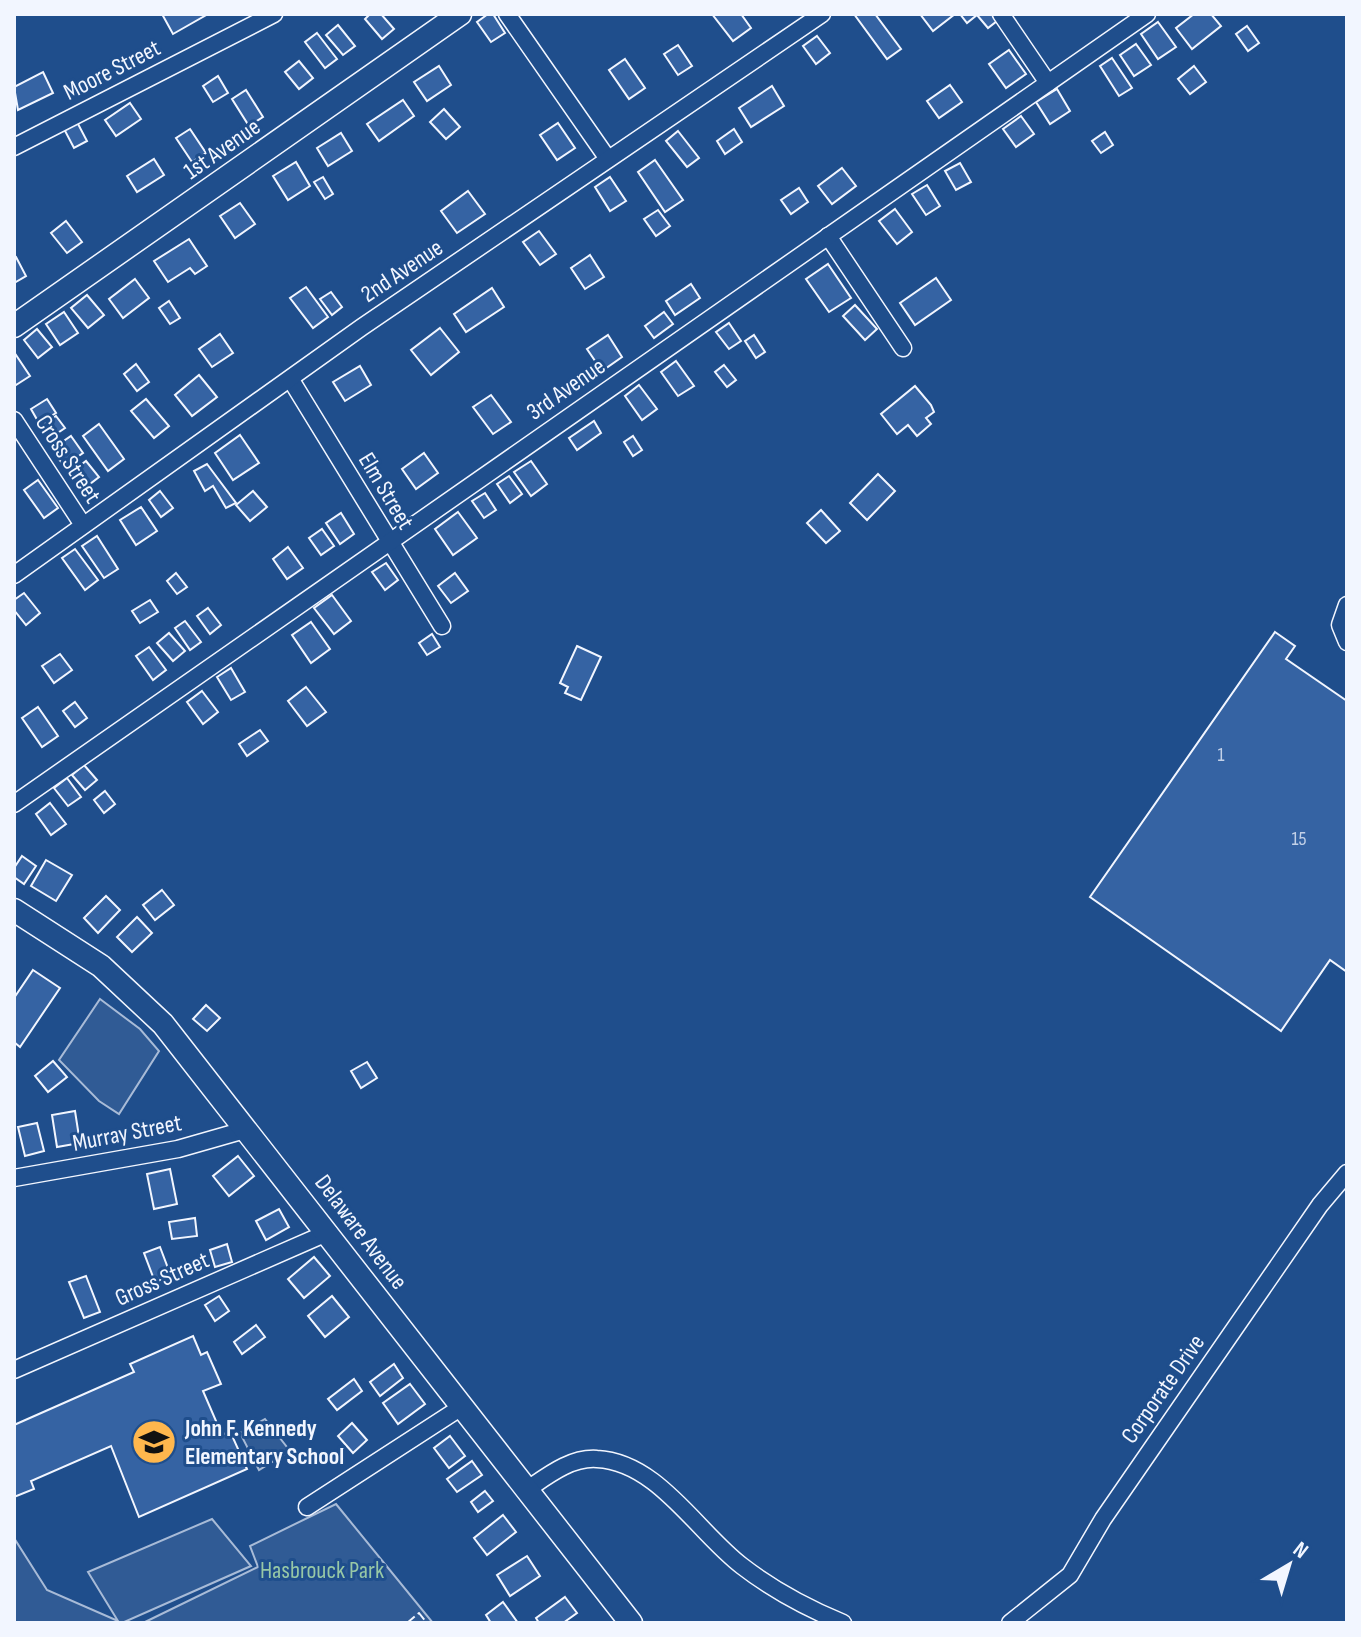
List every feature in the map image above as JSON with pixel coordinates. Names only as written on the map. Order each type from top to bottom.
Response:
[{"type":"street","name":"Moore Street","points":[[14,147],[274,14]]},
{"type":"street","name":"1st Avenue","points":[[14,326],[460,14]]},
{"type":"street","points":[[507,14],[608,159]]},
{"type":"street","name":"2nd Avenue","points":[[14,575],[362,327],[822,14]]},
{"type":"street","points":[[1001,14],[1048,83]]},
{"type":"street","name":"3rd Avenue","points":[[14,804],[1147,14]]},
{"type":"street","points":[[828,236],[903,348]]},
{"type":"street","name":"Elm Street","points":[[291,380],[442,626]]},
{"type":"street","name":"Cross Street","points":[[14,420],[83,525]]},
{"type":"street","points":[[1347,605],[1340,625],[1347,642]]},
{"type":"street","name":"Delaware Avenue","points":[[14,910],[128,988],[163,1024],[329,1232],[460,1408],[631,1623]]},
{"type":"street","name":"Murray Street","points":[[14,1178],[178,1149],[248,1129]]},
{"type":"street","name":"Corporate Drive","points":[[1010,1623],[1070,1575],[1130,1479],[1320,1205],[1347,1173]]},
{"type":"street","name":"Gross Street","points":[[14,1370],[329,1232]]},
{"type":"street","points":[[307,1507],[460,1408]]},
{"type":"street","points":[[525,1491],[560,1468],[595,1458],[632,1467],[740,1565],[802,1606],[843,1623]]},
{"type":"shaded area","points":[[100,999],[140,1029],[159,1051],[119,1114],[99,1101],[59,1060]]},
{"type":"shaded area","points":[[265,1419],[290,1451],[259,1470],[240,1433]]},
{"type":"shaded area","name":"Hasbrouck Park","points":[[336,1504],[433,1623],[143,1623],[258,1567],[250,1546]]},
{"type":"shaded area","points":[[212,1519],[251,1566],[122,1623],[14,1623],[14,1538],[47,1590],[118,1621],[88,1572]]},
{"type":"building","points":[[162,14],[208,14],[173,34]]},
{"type":"building","points":[[370,14],[381,14],[394,29],[382,39],[365,19]]},
{"type":"building","points":[[493,14],[505,33],[491,42],[477,22]]},
{"type":"building","points":[[712,14],[741,14],[751,28],[733,41]]},
{"type":"building","points":[[854,14],[875,14],[901,49],[887,59]]},
{"type":"building","points":[[920,14],[955,14],[933,31]]},
{"type":"building","points":[[960,14],[992,14],[997,21],[988,28],[977,15],[967,23]]},
{"type":"building","points":[[1194,14],[1211,14],[1221,26],[1192,49],[1176,28]]},
{"type":"building","points":[[1158,22],[1176,47],[1158,59],[1141,34]]},
{"type":"building","points":[[338,25],[355,46],[343,55],[326,35]]},
{"type":"building","points":[[1247,26],[1259,43],[1248,51],[1236,34]]},
{"type":"building","points":[[317,33],[337,59],[325,68],[305,42]]},
{"type":"building","points":[[817,36],[830,53],[816,64],[803,46]]},
{"type":"building","points":[[1136,44],[1151,65],[1134,76],[1120,55]]},
{"type":"building","points":[[678,45],[692,66],[678,75],[664,54]]},
{"type":"building","points":[[1009,50],[1026,74],[1006,88],[989,64]]},
{"type":"building","points":[[1112,58],[1132,88],[1119,96],[1100,66]]},
{"type":"building","points":[[625,59],[645,88],[629,99],[609,70]]},
{"type":"building","points":[[299,61],[313,78],[299,89],[285,72]]},
{"type":"building","points":[[439,66],[451,85],[427,101],[414,82]]},
{"type":"building","points":[[1194,66],[1206,82],[1190,94],[1178,79]]},
{"type":"building","points":[[43,72],[53,93],[18,110],[14,87]]},
{"type":"building","points":[[218,76],[228,93],[213,102],[203,86]]},
{"type":"building","points":[[950,85],[962,102],[939,118],[927,101]]},
{"type":"building","points":[[772,86],[784,106],[751,127],[739,108]]},
{"type":"building","points":[[1057,89],[1070,111],[1050,124],[1036,102]]},
{"type":"building","points":[[246,90],[263,117],[249,126],[232,99]]},
{"type":"building","points":[[403,100],[414,116],[379,141],[367,124]]},
{"type":"building","points":[[130,103],[141,119],[116,136],[105,120]]},
{"type":"building","points":[[444,109],[460,127],[446,139],[430,122]]},
{"type":"building","points":[[1021,116],[1034,134],[1016,147],[1003,129]]},
{"type":"building","points":[[77,122],[87,141],[74,148],[64,129]]},
{"type":"building","points":[[558,123],[575,148],[557,160],[540,135]]},
{"type":"building","points":[[190,129],[206,153],[192,162],[176,138]]},
{"type":"building","points":[[734,129],[742,142],[725,154],[717,141]]},
{"type":"building","points":[[678,131],[699,158],[687,167],[666,141]]},
{"type":"building","points":[[1105,132],[1113,145],[1101,153],[1092,141]]},
{"type":"building","points":[[341,133],[352,151],[328,166],[317,148]]},
{"type":"building","points":[[154,159],[164,175],[137,192],[127,176]]},
{"type":"building","points":[[655,160],[683,200],[665,212],[638,172]]},
{"type":"building","points":[[296,162],[310,186],[288,200],[273,176]]},
{"type":"building","points":[[960,163],[971,182],[956,190],[945,171]]},
{"type":"building","points":[[842,168],[856,186],[832,204],[818,186]]},
{"type":"building","points":[[323,177],[333,194],[325,199],[314,182]]},
{"type":"building","points":[[610,177],[626,201],[610,211],[595,187]]},
{"type":"building","points":[[927,185],[940,206],[926,215],[912,194]]},
{"type":"building","points":[[799,188],[808,202],[791,214],[781,200]]},
{"type":"building","points":[[468,191],[485,214],[457,233],[441,211]]},
{"type":"building","points":[[240,203],[255,224],[235,238],[220,216]]},
{"type":"building","points":[[895,209],[912,232],[897,244],[879,221]]},
{"type":"building","points":[[658,210],[670,226],[656,236],[644,219]]},
{"type":"building","points":[[66,221],[82,242],[67,253],[51,233]]},
{"type":"building","points":[[539,231],[556,254],[540,265],[523,242]]},
{"type":"building","points":[[189,239],[207,266],[195,274],[190,268],[168,282],[154,261]]},
{"type":"building","points":[[590,255],[604,277],[585,289],[571,268]]},
{"type":"building","points":[[14,258],[26,276],[14,283]]},
{"type":"building","points":[[828,264],[851,298],[829,312],[806,279]]},
{"type":"building","points":[[936,278],[951,300],[915,325],[900,303]]},
{"type":"building","points":[[135,279],[149,298],[123,318],[109,299]]},
{"type":"building","points":[[691,284],[700,298],[675,315],[666,301]]},
{"type":"building","points":[[306,287],[328,317],[313,328],[290,298]]},
{"type":"building","points":[[492,288],[504,307],[466,332],[454,314]]},
{"type":"building","points":[[331,292],[342,307],[332,315],[320,299]]},
{"type":"building","points":[[87,295],[104,315],[88,328],[71,308]]},
{"type":"building","points":[[169,301],[180,318],[170,324],[159,308]]},
{"type":"building","points":[[855,305],[877,329],[865,340],[843,316]]},
{"type":"building","points":[[64,312],[78,333],[60,345],[46,324]]},
{"type":"building","points":[[664,312],[673,324],[654,338],[645,326]]},
{"type":"building","points":[[729,323],[741,341],[729,349],[716,332]]},
{"type":"building","points":[[440,328],[459,352],[431,375],[411,350]]},
{"type":"building","points":[[37,329],[52,347],[38,358],[24,340]]},
{"type":"building","points":[[220,334],[233,353],[212,367],[199,349]]},
{"type":"building","points":[[608,335],[622,357],[602,371],[587,349]]},
{"type":"building","points":[[754,335],[765,352],[756,358],[745,341]]},
{"type":"building","points":[[14,352],[30,376],[16,385],[14,383]]},
{"type":"building","points":[[676,361],[694,386],[678,396],[661,372]]},
{"type":"building","points":[[136,364],[149,382],[137,391],[124,374]]},
{"type":"building","points":[[724,365],[736,380],[727,387],[715,372]]},
{"type":"building","points":[[360,366],[371,385],[345,401],[333,382]]},
{"type":"building","points":[[199,375],[217,397],[192,416],[175,395]]},
{"type":"building","points":[[639,385],[657,409],[642,420],[625,396]]},
{"type":"building","points":[[915,386],[934,412],[926,418],[931,424],[917,436],[908,425],[897,434],[881,414]]},
{"type":"building","points":[[491,395],[511,422],[493,434],[473,407]]},
{"type":"building","points":[[47,399],[56,413],[39,423],[31,409]]},
{"type":"building","points":[[146,399],[169,426],[154,438],[131,411]]},
{"type":"building","points":[[56,416],[65,428],[50,438],[42,426]]},
{"type":"building","points":[[594,421],[601,433],[577,450],[569,438]]},
{"type":"building","points":[[99,424],[124,459],[108,471],[83,436]]},
{"type":"building","points":[[240,435],[259,463],[233,480],[215,453]]},
{"type":"building","points":[[71,436],[83,453],[64,466],[52,449]]},
{"type":"building","points":[[633,436],[642,450],[633,456],[624,442]]},
{"type":"building","points":[[424,453],[438,473],[416,489],[402,469]]},
{"type":"building","points":[[86,461],[99,477],[86,487],[73,471]]},
{"type":"building","points":[[531,461],[547,484],[531,496],[514,472]]},
{"type":"building","points":[[207,464],[236,503],[226,508],[213,486],[205,491],[194,471]]},
{"type":"building","points":[[878,474],[895,491],[867,520],[850,503]]},
{"type":"building","points":[[509,476],[522,494],[510,503],[497,484]]},
{"type":"building","points":[[38,480],[58,508],[44,518],[24,490]]},
{"type":"building","points":[[160,491],[173,508],[161,517],[149,500]]},
{"type":"building","points":[[253,491],[267,507],[250,521],[236,505]]},
{"type":"building","points":[[485,493],[496,510],[484,518],[472,501]]},
{"type":"building","points":[[141,507],[157,531],[136,545],[120,520]]},
{"type":"building","points":[[821,510],[840,531],[826,543],[807,523]]},
{"type":"building","points":[[458,512],[477,538],[453,555],[435,529]]},
{"type":"building","points":[[341,513],[354,534],[340,544],[326,523]]},
{"type":"building","points":[[322,529],[334,546],[321,555],[309,538]]},
{"type":"building","points":[[97,536],[118,569],[104,578],[82,546]]},
{"type":"building","points":[[288,547],[303,568],[287,579],[273,559]]},
{"type":"building","points":[[75,549],[98,580],[85,590],[62,558]]},
{"type":"building","points":[[386,563],[398,580],[385,590],[372,572]]},
{"type":"building","points":[[176,573],[187,587],[177,594],[167,581]]},
{"type":"building","points":[[455,573],[468,591],[451,603],[438,586]]},
{"type":"building","points":[[24,593],[40,613],[26,625],[14,610],[14,600]]},
{"type":"building","points":[[332,595],[351,621],[334,634],[314,608]]},
{"type":"building","points":[[150,600],[158,612],[140,623],[132,611]]},
{"type":"building","points":[[208,608],[221,625],[210,634],[197,616]]},
{"type":"building","points":[[185,621],[201,642],[190,650],[175,628]]},
{"type":"building","points":[[311,622],[330,649],[311,663],[292,635]]},
{"type":"building","points":[[1275,632],[1295,646],[1286,659],[1347,701],[1347,972],[1330,960],[1281,1031],[1090,897]]},
{"type":"building","points":[[169,633],[185,651],[173,661],[157,643]]},
{"type":"building","points":[[432,634],[440,647],[427,655],[419,643]]},
{"type":"building","points":[[577,646],[601,657],[581,700],[565,693],[568,687],[560,683]]},
{"type":"building","points":[[149,647],[166,670],[153,680],[136,656]]},
{"type":"building","points":[[60,654],[72,670],[54,683],[42,666]]},
{"type":"building","points":[[231,668],[245,692],[231,700],[217,677]]},
{"type":"building","points":[[306,687],[326,712],[307,726],[288,701]]},
{"type":"building","points":[[202,691],[218,712],[203,724],[187,702]]},
{"type":"building","points":[[75,702],[87,718],[75,727],[63,711]]},
{"type":"building","points":[[38,707],[58,736],[42,747],[22,718]]},
{"type":"building","points":[[260,730],[268,741],[247,756],[239,744]]},
{"type":"building","points":[[84,765],[97,780],[85,790],[72,775]]},
{"type":"building","points":[[67,778],[81,797],[68,806],[54,788]]},
{"type":"building","points":[[105,791],[115,804],[104,813],[94,800]]},
{"type":"building","points":[[50,803],[66,824],[51,835],[36,814]]},
{"type":"building","points":[[22,856],[36,866],[24,884],[14,877],[14,868]]},
{"type":"building","points":[[46,860],[72,875],[56,901],[31,886]]},
{"type":"building","points":[[162,890],[174,905],[155,920],[143,905]]},
{"type":"building","points":[[106,896],[120,910],[98,933],[84,918]]},
{"type":"building","points":[[137,917],[152,933],[132,952],[117,937]]},
{"type":"building","points":[[33,970],[60,988],[20,1047],[14,1042],[14,998]]},
{"type":"building","points":[[206,1005],[220,1018],[207,1031],[193,1019]]},
{"type":"building","points":[[53,1061],[67,1077],[48,1092],[35,1076]]},
{"type":"building","points":[[367,1062],[377,1078],[361,1088],[351,1071]]},
{"type":"building","points":[[75,1111],[80,1143],[57,1147],[52,1115]]},
{"type":"building","points":[[37,1123],[44,1151],[25,1156],[18,1127]]},
{"type":"building","points":[[238,1156],[254,1176],[229,1196],[213,1176]]},
{"type":"building","points":[[170,1169],[177,1204],[154,1209],[147,1174]]},
{"type":"building","points":[[279,1209],[289,1227],[266,1240],[256,1221]]},
{"type":"building","points":[[195,1218],[197,1236],[172,1239],[169,1222]]},
{"type":"building","points":[[227,1244],[232,1262],[215,1267],[210,1250]]},
{"type":"building","points":[[160,1247],[171,1276],[155,1282],[144,1253]]},
{"type":"building","points":[[314,1257],[330,1276],[304,1298],[288,1279]]},
{"type":"building","points":[[86,1276],[100,1312],[84,1318],[69,1282]]},
{"type":"building","points":[[219,1296],[229,1311],[215,1321],[205,1305]]},
{"type":"building","points":[[332,1296],[349,1317],[325,1337],[308,1316]]},
{"type":"building","points":[[256,1325],[265,1337],[242,1354],[234,1342]]},
{"type":"building","points":[[193,1336],[201,1355],[207,1352],[221,1384],[203,1391],[222,1435],[230,1431],[247,1469],[139,1517],[111,1446],[31,1481],[34,1489],[14,1497],[14,1425],[134,1372],[130,1364]]},
{"type":"building","points":[[394,1364],[403,1378],[380,1396],[370,1382]]},
{"type":"building","points":[[354,1379],[362,1391],[337,1410],[328,1399]]},
{"type":"building","points":[[410,1384],[425,1404],[398,1424],[383,1403]]},
{"type":"building","points":[[352,1423],[367,1440],[353,1453],[338,1436]]},
{"type":"building","points":[[450,1436],[465,1456],[449,1468],[434,1448]]},
{"type":"building","points":[[472,1461],[482,1475],[457,1492],[447,1479]]},
{"type":"building","points":[[485,1491],[493,1501],[478,1512],[471,1502]]},
{"type":"building","points":[[503,1515],[516,1532],[487,1555],[474,1538]]},
{"type":"building","points":[[527,1556],[540,1576],[510,1596],[497,1575]]},
{"type":"building","points":[[565,1597],[577,1613],[563,1623],[539,1623],[536,1618]]},
{"type":"building","points":[[503,1602],[518,1623],[491,1623],[486,1615]]},
{"type":"fence","points":[[407,1623],[419,1613],[427,1623]]},
{"type":"place","name":"John F. Kennedy Elementary School","points":[[154,1442]]}]
